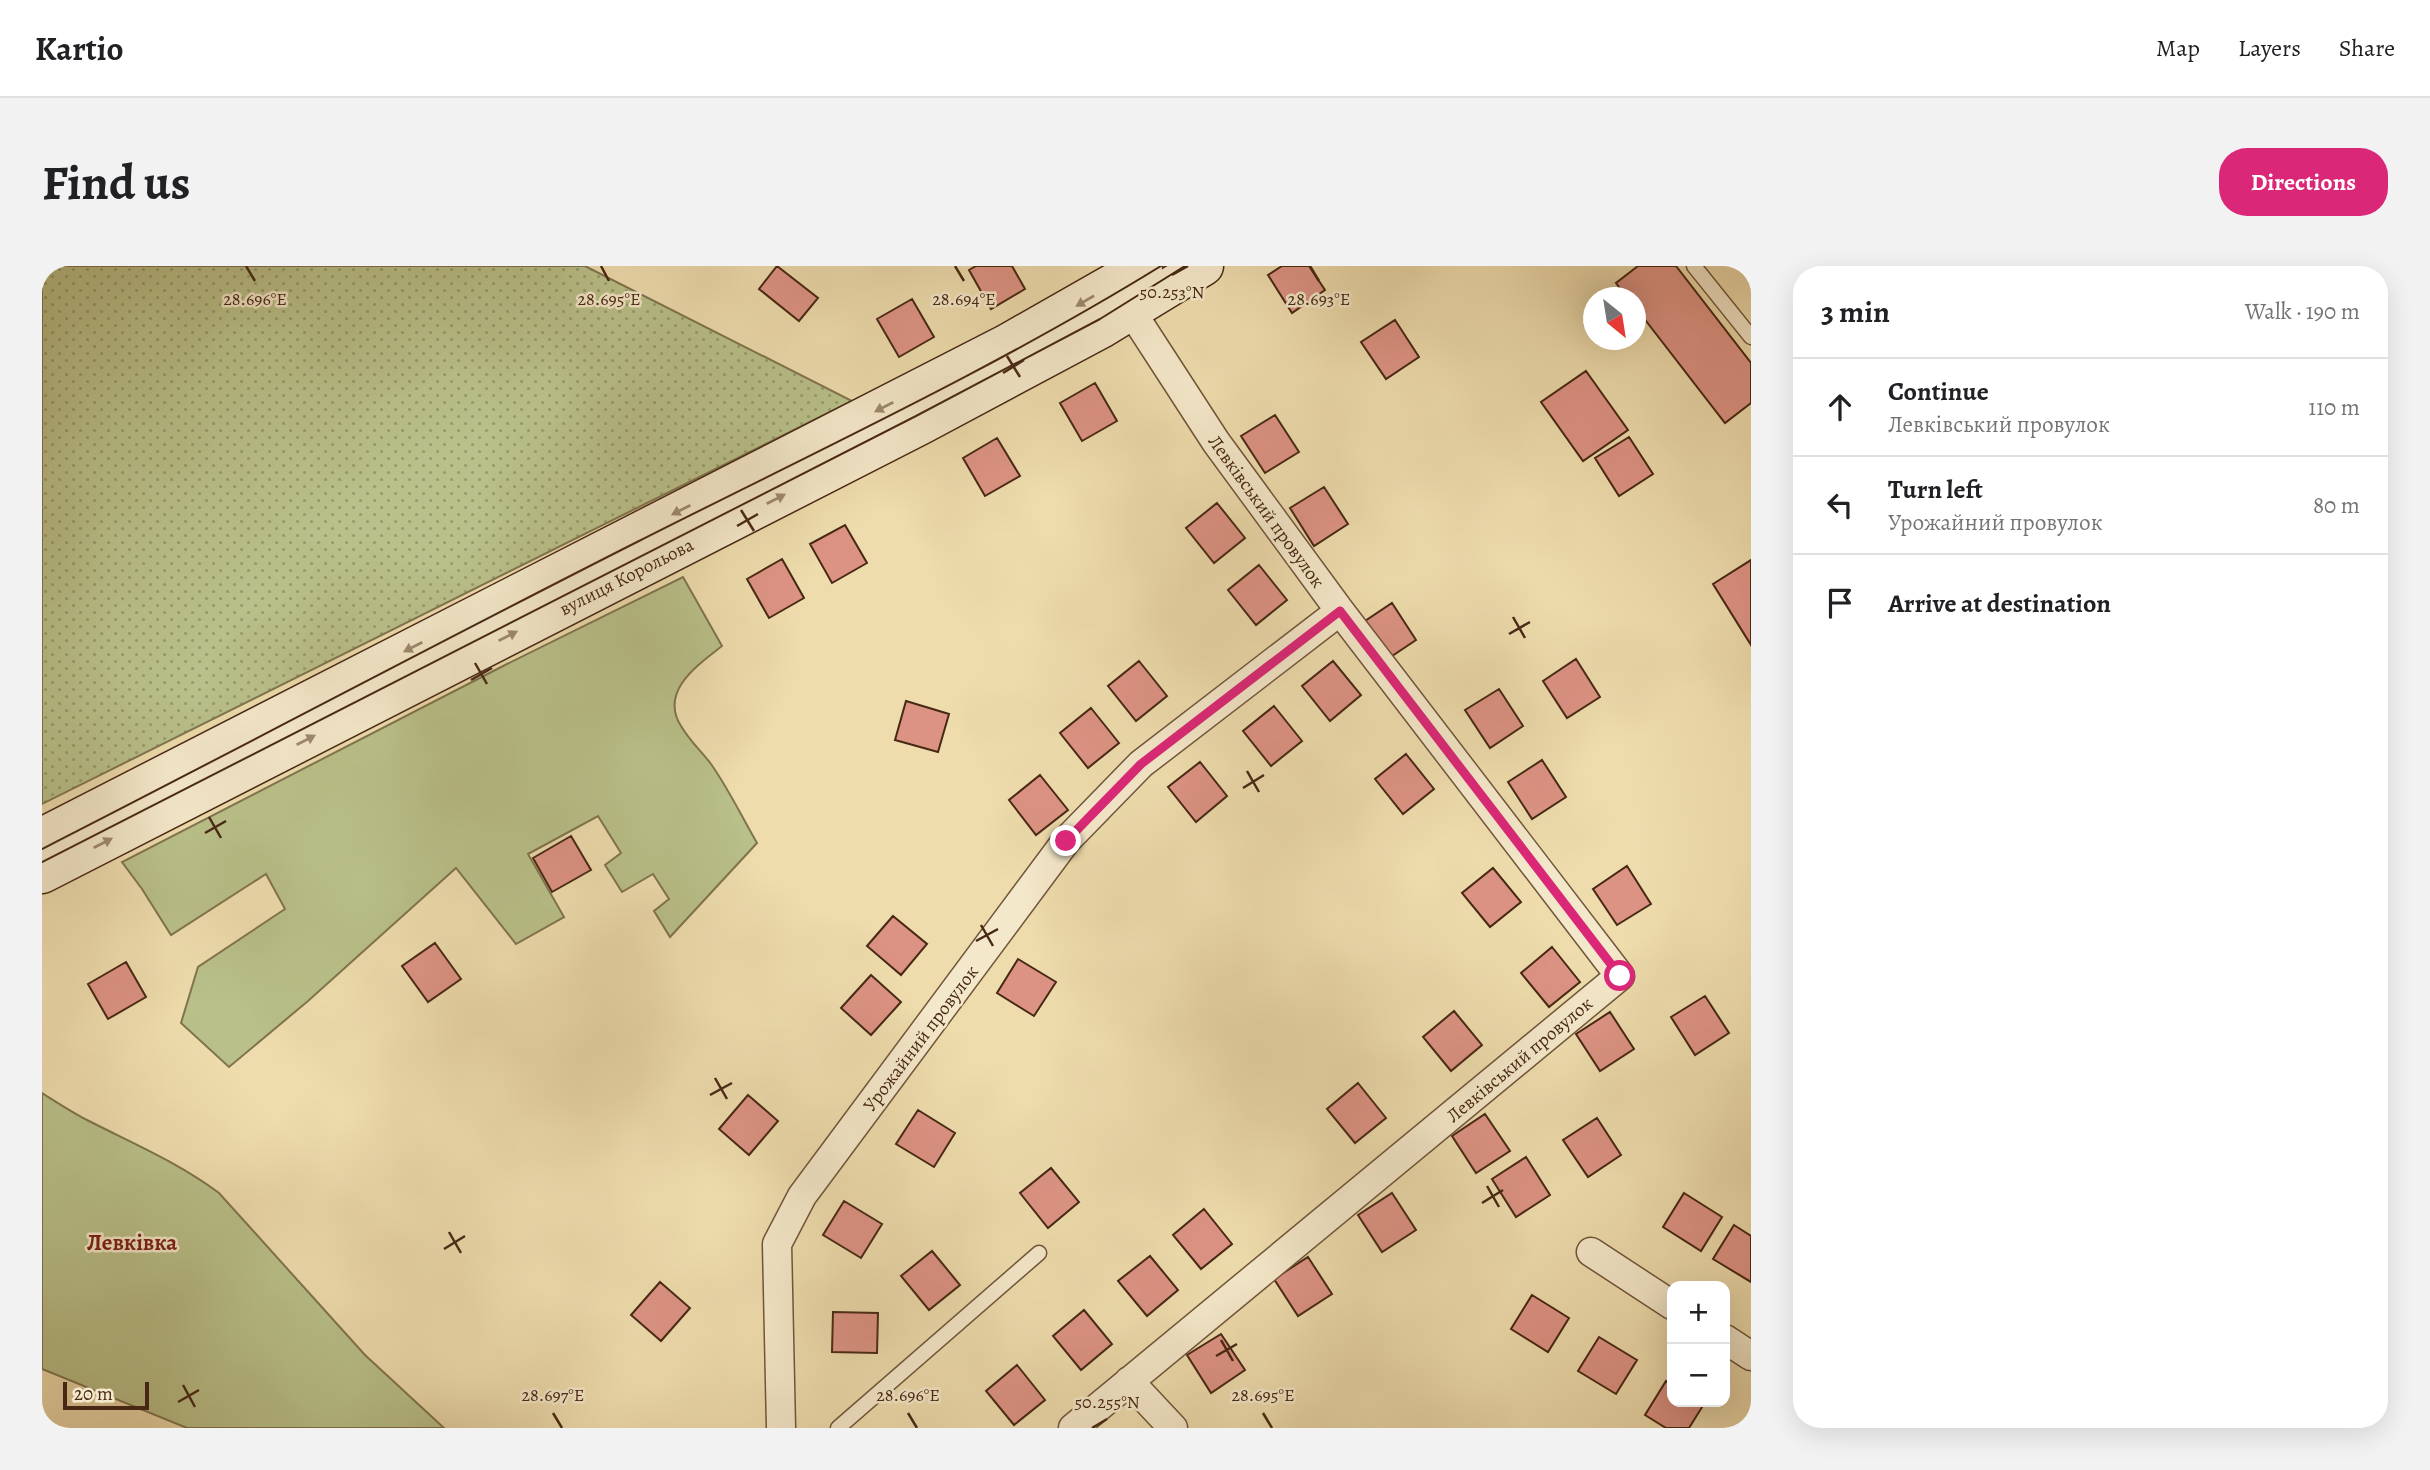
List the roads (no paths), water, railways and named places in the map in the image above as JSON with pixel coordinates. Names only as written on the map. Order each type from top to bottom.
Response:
[{"type":"main road","name":"вулиця Корольова","points":[[42,837],[994,350],[1143,266]]},
{"type":"main road","name":"вулиця Корольова","points":[[42,874],[908,432],[1131,311],[1204,266]]},
{"type":"street","name":"Левківський провулок","points":[[1073,1428],[1620,976],[1340,611],[1216,442],[1131,311]]},
{"type":"street","name":"Урожайний провулок","points":[[781,1428],[777,1244],[802,1196],[1066,841],[1141,764],[1340,611]]},
{"type":"street","points":[[1591,1252],[1667,1302]]},
{"type":"street","points":[[1730,1342],[1751,1356]]},
{"type":"street","points":[[1129,1381],[1173,1428]]},
{"type":"lane","points":[[1694,266],[1751,337]]},
{"type":"lane","points":[[838,1428],[1039,1253]]},
{"type":"tram line","points":[[42,849],[564,579],[969,375],[1161,266]]},
{"type":"tram line","points":[[42,862],[916,416],[1100,319],[1185,266]]},
{"type":"district","name":"Левківка","points":[[132,1242]]}]
